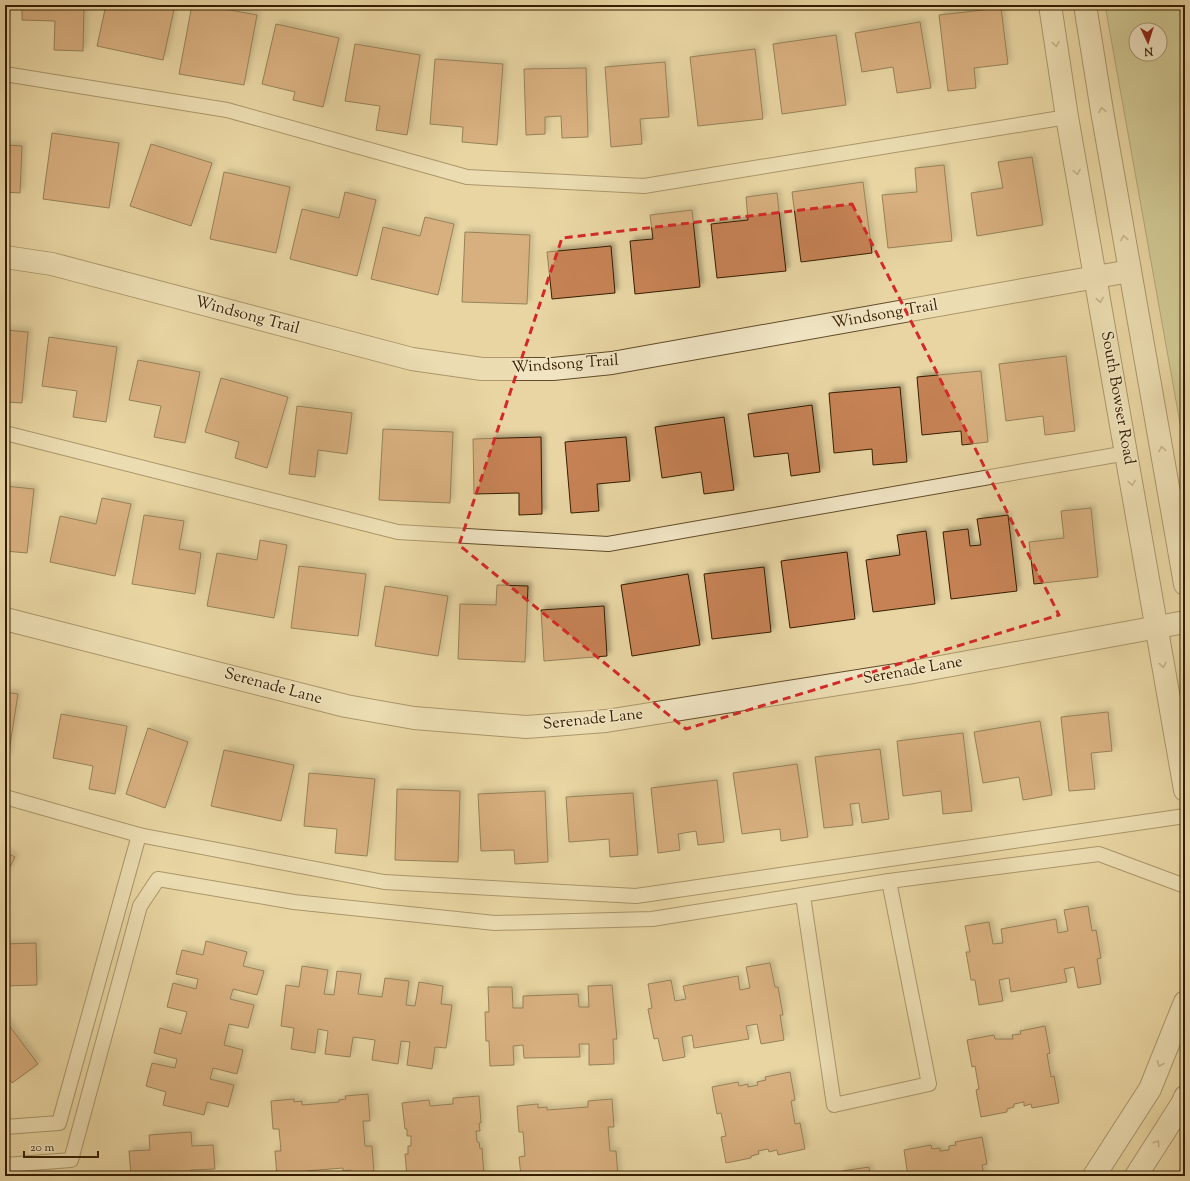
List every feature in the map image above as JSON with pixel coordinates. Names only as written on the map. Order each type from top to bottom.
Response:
[{"type":"street","name":"South Bowser Road","points":[[1050,5],[1067,117],[1185,790]]},
{"type":"street","points":[[1085,5],[1185,584]]},
{"type":"street","name":"Windsong Trail","points":[[5,257],[52,264],[412,359],[482,369],[553,369],[612,363],[1130,271]]},
{"type":"street","name":"Serenade Lane","points":[[5,619],[346,706],[414,718],[526,727],[614,720],[908,673],[1185,622]]},
{"type":"street","points":[[1094,1176],[1150,1089],[1180,1030],[1185,1002]]},
{"type":"street","points":[[1136,1176],[1185,1097]]},
{"type":"lane","points":[[5,74],[227,110],[467,177],[644,186],[1067,117]]},
{"type":"lane","points":[[5,433],[398,532],[608,544],[1127,453]]},
{"type":"lane","points":[[5,797],[139,835],[384,882],[636,896],[1185,816]]},
{"type":"lane","points":[[5,1127],[59,1123],[139,835]]},
{"type":"lane","points":[[5,1165],[71,1160],[140,906],[158,879],[294,902],[495,923],[652,919],[889,881],[1098,854],[1185,886]]},
{"type":"lane","points":[[803,896],[834,1105],[929,1084],[889,881]]},
{"type":"highlighted area","points":[[852,204],[1059,615],[686,729],[459,545],[562,238]]},
{"type":"green space","points":[[1105,5],[1185,5],[1185,451]]},
{"type":"building","points":[[22,5],[84,5],[83,51],[54,50],[55,21],[22,20]]},
{"type":"building","points":[[106,5],[175,5],[163,60],[97,46]]},
{"type":"building","points":[[192,5],[202,5],[257,15],[244,85],[179,74]]},
{"type":"building","points":[[1001,8],[1008,64],[974,68],[976,88],[948,91],[939,15]]},
{"type":"building","points":[[920,22],[931,88],[897,93],[893,67],[862,72],[855,33]]},
{"type":"building","points":[[276,24],[339,38],[323,107],[293,100],[295,92],[262,84]]},
{"type":"building","points":[[836,35],[846,105],[782,114],[773,44]]},
{"type":"building","points":[[355,44],[420,55],[407,135],[376,130],[380,106],[345,101]]},
{"type":"building","points":[[755,49],[763,119],[698,126],[690,57]]},
{"type":"building","points":[[435,59],[503,64],[497,145],[462,142],[463,127],[430,124]]},
{"type":"building","points":[[665,62],[669,117],[640,119],[642,144],[611,147],[605,67]]},
{"type":"building","points":[[586,68],[588,137],[562,138],[561,116],[545,117],[545,134],[526,135],[524,69]]},
{"type":"building","points":[[52,133],[119,143],[109,208],[43,199]]},
{"type":"building","points":[[151,144],[212,163],[191,226],[130,206]]},
{"type":"building","points":[[5,145],[22,146],[20,193],[5,192]]},
{"type":"building","points":[[1032,157],[1043,225],[977,236],[971,193],[1003,188],[998,162]]},
{"type":"building","points":[[944,165],[952,241],[888,248],[882,195],[917,192],[915,168]]},
{"type":"building","points":[[224,172],[290,187],[276,253],[210,239]]},
{"type":"building","points":[[863,182],[872,253],[801,262],[792,192]]},
{"type":"building","points":[[345,192],[376,200],[357,276],[290,259],[302,209],[339,218]]},
{"type":"building","points":[[777,193],[786,271],[717,278],[711,224],[748,220],[746,197]]},
{"type":"building","points":[[692,210],[700,287],[635,294],[630,241],[653,239],[650,215]]},
{"type":"building","points":[[425,217],[454,224],[438,295],[371,279],[383,227],[420,236]]},
{"type":"building","points":[[465,232],[530,235],[527,304],[462,302]]},
{"type":"building","points":[[611,246],[615,293],[552,299],[547,252]]},
{"type":"building","points":[[5,330],[28,332],[22,403],[5,402]]},
{"type":"building","points":[[49,337],[117,347],[106,422],[73,417],[77,391],[42,386]]},
{"type":"building","points":[[1066,356],[1075,431],[1045,435],[1043,416],[1006,421],[999,364]]},
{"type":"building","points":[[138,360],[200,372],[185,443],[154,437],[161,406],[129,400]]},
{"type":"building","points":[[981,371],[988,442],[962,445],[961,431],[922,435],[917,377]]},
{"type":"building","points":[[221,378],[288,397],[267,468],[235,458],[239,442],[205,432]]},
{"type":"building","points":[[900,387],[907,462],[873,465],[872,449],[834,453],[829,393]]},
{"type":"building","points":[[812,405],[820,472],[791,476],[788,453],[754,457],[748,414]]},
{"type":"building","points":[[297,406],[352,413],[347,454],[318,450],[315,477],[289,474]]},
{"type":"building","points":[[724,417],[734,490],[704,494],[701,472],[662,478],[655,427]]},
{"type":"building","points":[[383,429],[453,432],[450,503],[379,500]]},
{"type":"building","points":[[541,437],[542,514],[519,515],[519,493],[474,494],[473,439]]},
{"type":"building","points":[[626,437],[630,481],[597,484],[599,511],[571,513],[565,442]]},
{"type":"building","points":[[5,486],[34,489],[27,553],[5,551]]},
{"type":"building","points":[[102,498],[131,504],[115,576],[50,562],[60,516],[96,524]]},
{"type":"building","points":[[1091,508],[1098,577],[1034,584],[1029,542],[1064,538],[1061,511]]},
{"type":"building","points":[[144,515],[184,521],[179,549],[201,553],[195,594],[132,584]]},
{"type":"building","points":[[1008,515],[1017,591],[951,599],[943,532],[968,529],[970,546],[981,545],[977,519]]},
{"type":"building","points":[[926,531],[935,604],[873,612],[866,560],[900,555],[897,535]]},
{"type":"building","points":[[260,540],[287,545],[274,618],[207,606],[217,553],[257,560]]},
{"type":"building","points":[[847,552],[855,619],[790,628],[781,561]]},
{"type":"building","points":[[299,566],[366,574],[358,636],[291,628]]},
{"type":"building","points":[[764,567],[771,632],[712,639],[704,574]]},
{"type":"building","points":[[688,574],[700,645],[632,656],[621,585]]},
{"type":"building","points":[[497,585],[528,586],[525,662],[458,659],[460,604],[496,605]]},
{"type":"building","points":[[385,586],[448,596],[438,656],[375,646]]},
{"type":"building","points":[[604,606],[607,656],[544,661],[541,610]]},
{"type":"building","points":[[5,692],[18,694],[8,758],[5,757]]},
{"type":"building","points":[[1108,712],[1112,751],[1091,753],[1095,789],[1069,791],[1061,717]]},
{"type":"building","points":[[61,714],[127,726],[115,794],[89,789],[93,766],[53,758]]},
{"type":"building","points":[[1040,721],[1052,795],[1023,800],[1019,777],[983,783],[974,732]]},
{"type":"building","points":[[148,728],[188,742],[165,808],[126,794]]},
{"type":"building","points":[[963,733],[972,811],[943,814],[941,791],[903,796],[897,741]]},
{"type":"building","points":[[880,749],[889,819],[862,823],[859,803],[850,804],[853,825],[824,828],[815,757]]},
{"type":"building","points":[[224,750],[294,765],[281,821],[211,806]]},
{"type":"building","points":[[797,764],[808,837],[781,841],[780,829],[742,834],[733,773]]},
{"type":"building","points":[[309,773],[375,779],[367,856],[335,853],[337,829],[304,826]]},
{"type":"building","points":[[717,780],[724,842],[698,845],[696,831],[678,834],[680,850],[658,853],[651,788]]},
{"type":"building","points":[[397,789],[460,791],[458,862],[395,860]]},
{"type":"building","points":[[545,791],[548,862],[515,864],[514,850],[481,851],[478,794]]},
{"type":"building","points":[[633,793],[638,855],[610,857],[609,839],[569,842],[566,797]]},
{"type":"building","points":[[5,852],[15,857],[5,877]]},
{"type":"building","points":[[1088,906],[1092,931],[1096,930],[1101,958],[1097,959],[1101,984],[1078,988],[1074,967],[1064,969],[1067,982],[1011,992],[1009,978],[999,980],[1003,1001],[979,1005],[975,980],[971,980],[966,952],[970,952],[965,926],[989,922],[993,944],[1003,943],[1001,929],[1056,919],[1058,933],[1068,931],[1064,910]]},
{"type":"building","points":[[206,941],[247,952],[243,966],[264,971],[257,995],[233,989],[230,999],[254,1005],[248,1028],[229,1024],[224,1045],[243,1050],[237,1074],[213,1068],[210,1079],[234,1085],[228,1107],[207,1102],[204,1115],[163,1105],[166,1092],[146,1086],[152,1063],[175,1068],[177,1059],[154,1053],[160,1028],[181,1034],[187,1012],[167,1007],[173,983],[196,989],[198,979],[176,974],[182,950],[203,955]]},
{"type":"building","points":[[36,943],[37,985],[5,986],[5,944]]},
{"type":"building","points":[[770,963],[775,987],[778,987],[783,1015],[780,1015],[784,1040],[761,1044],[757,1024],[746,1026],[749,1039],[694,1048],[692,1035],[682,1037],[685,1057],[663,1061],[658,1038],[654,1039],[648,1009],[652,1008],[648,984],[671,980],[675,1001],[686,999],[683,986],[738,976],[740,990],[750,988],[746,967]]},
{"type":"building","points":[[302,966],[328,970],[324,994],[334,995],[337,971],[361,974],[358,994],[382,997],[385,978],[409,981],[406,1005],[415,1006],[419,982],[443,986],[441,1004],[452,1005],[446,1048],[435,1047],[432,1069],[407,1065],[410,1042],[401,1041],[398,1064],[372,1060],[375,1040],[353,1037],[350,1057],[325,1054],[328,1031],[318,1029],[315,1053],[291,1049],[294,1028],[281,1026],[286,985],[299,987]]},
{"type":"building","points":[[612,985],[617,1039],[613,1039],[614,1064],[589,1065],[589,1044],[579,1044],[580,1057],[524,1058],[523,1045],[513,1046],[514,1065],[490,1066],[489,1041],[486,1041],[485,1012],[489,1012],[488,987],[512,987],[513,1008],[523,1008],[523,996],[578,994],[579,1007],[589,1007],[588,986]]},
{"type":"building","points":[[5,1020],[38,1064],[12,1083],[5,1073]]},
{"type":"building","points":[[1045,1026],[1050,1053],[1047,1054],[1051,1077],[1054,1076],[1059,1103],[1032,1108],[1031,1104],[1024,1106],[1024,1102],[1014,1104],[1014,1107],[1007,1109],[1007,1112],[981,1117],[976,1090],[979,1089],[975,1066],[972,1067],[967,1040],[994,1035],[995,1039],[1013,1039],[1012,1035],[1021,1034],[1020,1031]]},
{"type":"building","points":[[790,1072],[795,1100],[791,1101],[795,1124],[800,1123],[805,1149],[778,1155],[777,1150],[769,1152],[768,1149],[758,1151],[759,1154],[751,1156],[751,1158],[726,1163],[721,1137],[726,1136],[721,1113],[717,1114],[712,1087],[738,1082],[739,1086],[748,1084],[748,1087],[758,1085],[757,1082],[766,1080],[765,1077]]},
{"type":"building","points":[[368,1094],[370,1121],[363,1121],[365,1146],[372,1146],[374,1173],[351,1175],[351,1170],[343,1171],[343,1168],[306,1171],[306,1173],[300,1173],[300,1176],[277,1176],[275,1151],[281,1151],[279,1129],[273,1129],[271,1101],[294,1099],[294,1102],[302,1101],[302,1105],[339,1102],[339,1100],[346,1099],[345,1096]]},
{"type":"building","points":[[479,1096],[481,1123],[479,1123],[480,1131],[476,1131],[477,1142],[479,1142],[480,1149],[482,1148],[484,1175],[459,1176],[459,1174],[407,1176],[405,1154],[408,1154],[408,1146],[411,1146],[411,1136],[407,1136],[407,1129],[405,1129],[402,1103],[429,1100],[430,1106],[453,1104],[453,1098]]},
{"type":"building","points":[[612,1099],[614,1127],[608,1127],[610,1151],[616,1151],[618,1176],[587,1176],[587,1172],[552,1176],[521,1176],[519,1157],[525,1156],[523,1132],[519,1132],[517,1106],[538,1104],[538,1108],[547,1107],[547,1110],[588,1107],[588,1101]]},
{"type":"building","points":[[191,1132],[192,1146],[213,1145],[215,1169],[191,1170],[191,1176],[154,1176],[154,1173],[131,1175],[129,1151],[150,1150],[149,1135]]},
{"type":"building","points":[[982,1137],[987,1164],[982,1165],[984,1176],[908,1176],[904,1150],[931,1145],[932,1149],[940,1148],[940,1151],[949,1150],[949,1146],[956,1145],[955,1142]]},
{"type":"building","points":[[869,1167],[870,1176],[839,1176],[843,1175],[842,1171]]}]
